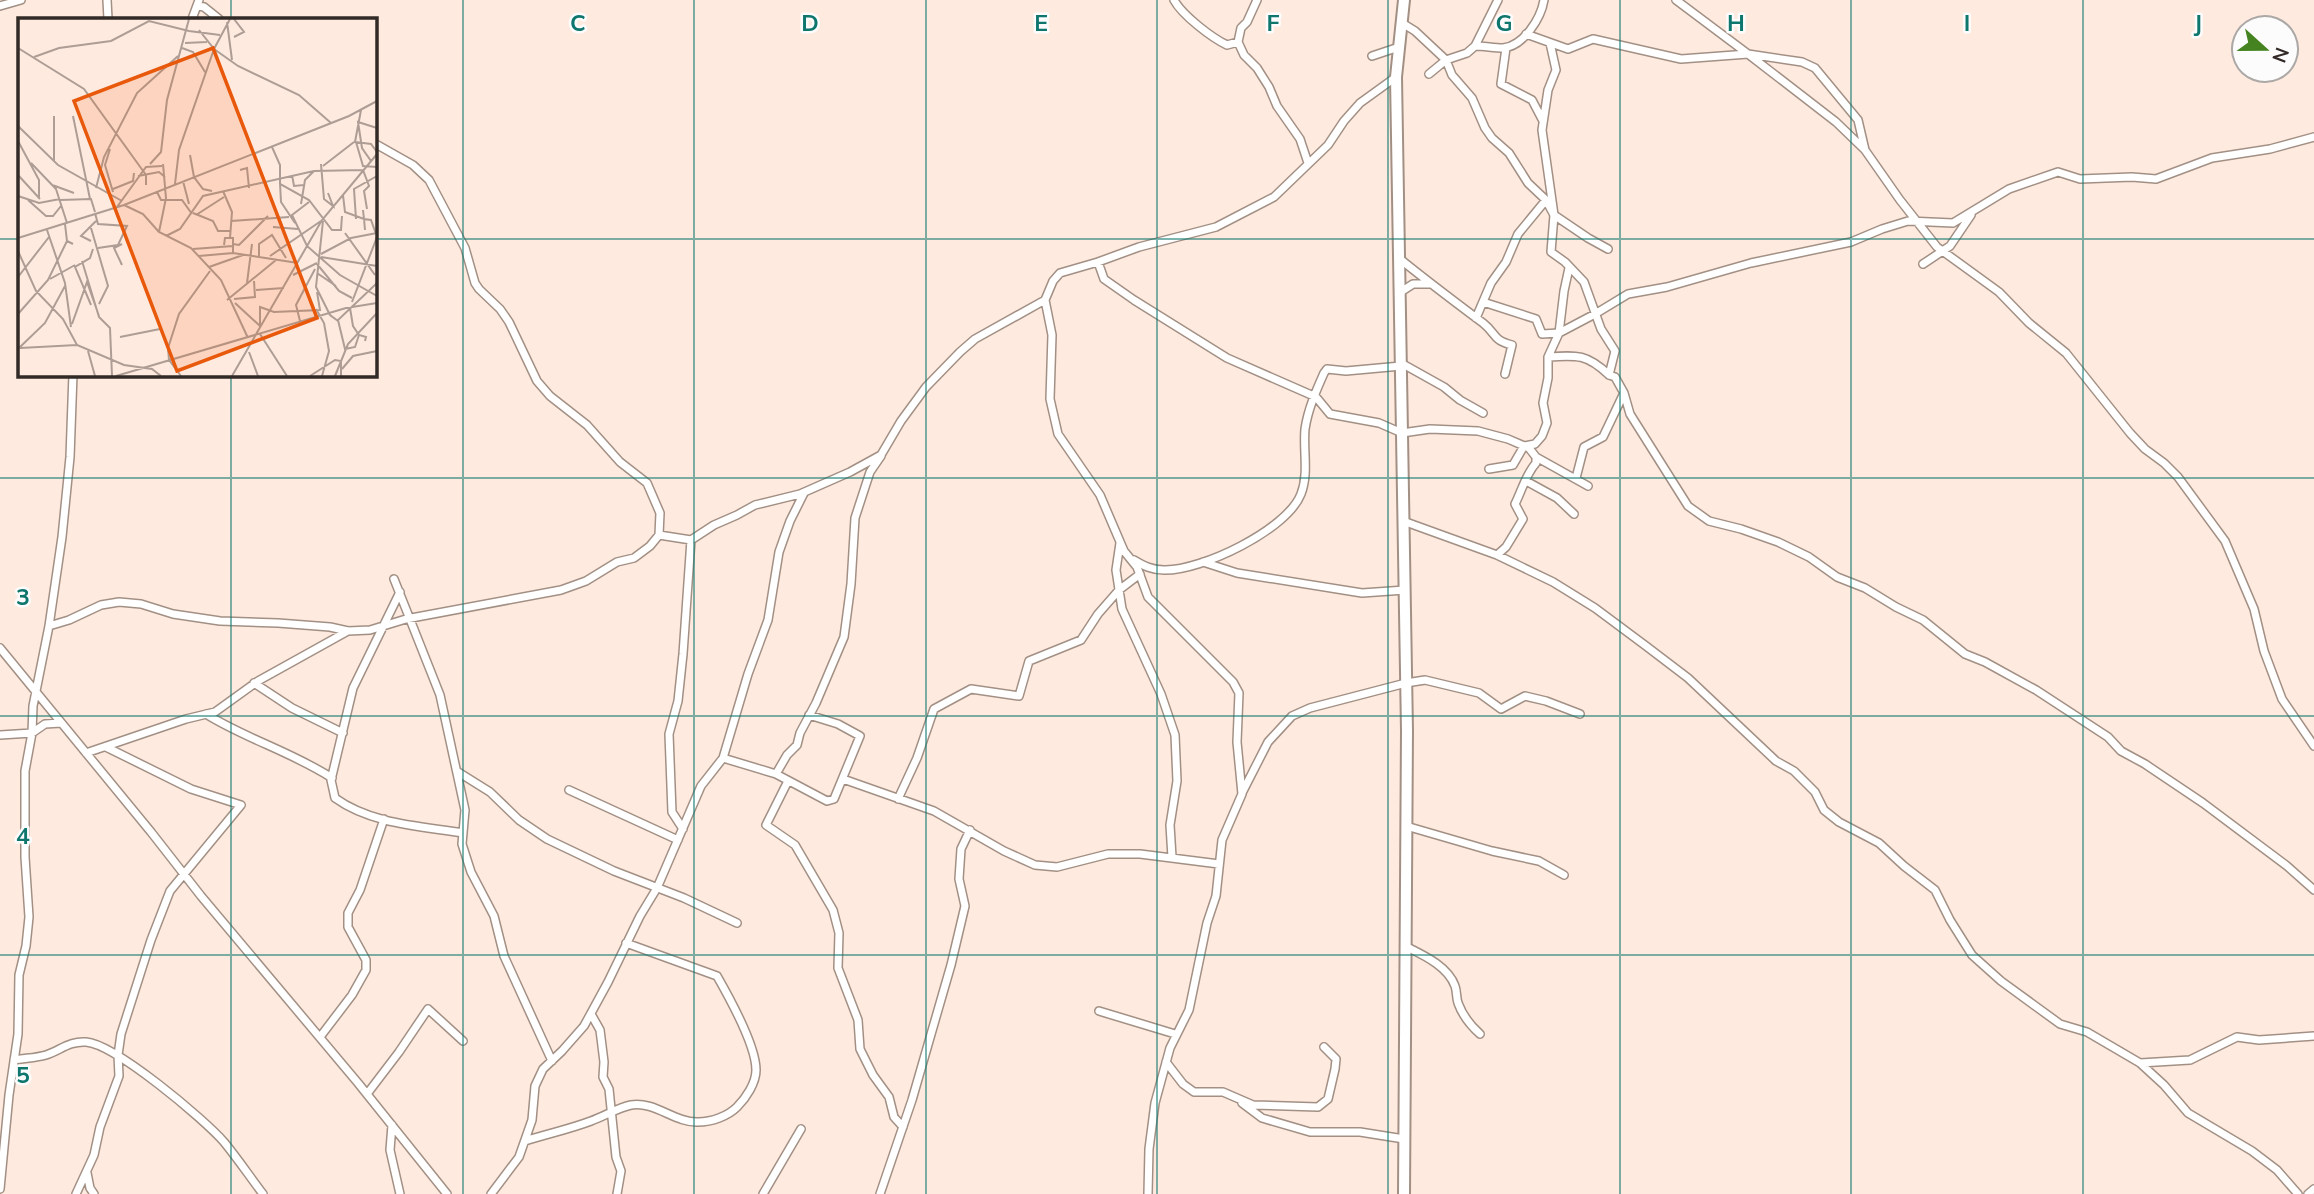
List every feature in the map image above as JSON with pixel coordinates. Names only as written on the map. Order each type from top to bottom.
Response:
[{"type":"street","points":[[0,6],[21,0]]},
{"type":"street","points":[[107,0],[108,18]]},
{"type":"street","points":[[1174,0],[1186,15],[1223,43],[1227,45],[1238,42]]},
{"type":"street","points":[[1257,0],[1247,22],[1241,28],[1238,42],[1300,139],[1308,163]]},
{"type":"street","points":[[1404,0],[1396,77],[1406,683],[1404,1194]]},
{"type":"street","points":[[1429,74],[1446,60],[1467,53],[1475,46],[1498,0]]},
{"type":"street","points":[[1475,46],[1506,48],[1525,34],[1541,15],[1544,0]]},
{"type":"street","points":[[1676,0],[1836,122],[1865,150],[1917,221],[1943,251],[1999,292],[2029,323],[2066,353],[2130,433],[2164,463],[2192,495],[2225,541],[2254,609],[2264,651],[2281,699],[2314,746]]},
{"type":"street","points":[[198,3],[218,18]]},
{"type":"street","points":[[1402,23],[1415,31],[1446,60],[1451,75],[1472,98],[1485,128],[1509,153],[1528,183],[1546,200],[1553,215],[1608,249]]},
{"type":"street","points":[[1525,34],[1568,49],[1593,39],[1681,59],[1748,54],[1802,62],[1815,68],[1858,120],[1865,150]]},
{"type":"street","points":[[1550,43],[1556,70],[1548,90],[1542,130],[1553,215],[1551,252],[1584,282],[1601,329],[1615,351],[1609,375]]},
{"type":"street","points":[[1372,55],[1399,47]]},
{"type":"street","points":[[1506,48],[1501,84],[1532,100],[1543,122]]},
{"type":"street","points":[[1242,794],[1237,742],[1239,693],[1233,682],[1148,597],[1140,574],[1120,542],[1100,495],[1058,434],[1050,399],[1052,334],[1045,300],[1053,281],[1060,273],[1139,247],[1216,227],[1274,197],[1328,145],[1360,103],[1396,77]]},
{"type":"street","points":[[1483,302],[1536,319],[1542,334],[1559,333],[1628,294],[1667,287],[1751,263],[1851,242],[1908,221],[1953,223],[2009,189],[2058,172],[2080,178],[2156,179],[2212,158],[2270,149],[2314,137]]},
{"type":"street","points":[[48,626],[69,620],[101,605],[119,602],[141,604],[173,614],[220,621],[330,627],[348,631],[370,630],[411,619],[561,590],[586,581],[617,562],[634,558],[650,547],[659,535],[660,513],[646,482],[620,462],[587,425],[550,396],[537,381],[509,323],[500,309],[475,283],[465,248],[429,180],[413,165],[376,144]]},
{"type":"street","points":[[1476,318],[1491,283],[1506,262],[1518,234],[1546,200]]},
{"type":"street","points":[[1923,264],[1950,246],[1973,212]]},
{"type":"street","points":[[1400,259],[1487,326],[1498,342],[1513,345],[1505,374]]},
{"type":"street","points":[[1098,262],[1104,279],[1134,300],[1227,358],[1313,396],[1330,414],[1379,424],[1402,433],[1430,429],[1478,431],[1529,448],[1536,463],[1528,471],[1515,504],[1522,519],[1506,547],[1497,555]]},
{"type":"street","points":[[1489,469],[1513,465],[1524,446],[1535,444],[1542,436],[1547,423],[1543,403],[1548,378],[1548,357],[1559,333],[1569,268]]},
{"type":"street","points":[[1399,293],[1413,284],[1430,284]]},
{"type":"street","points":[[776,774],[787,755],[797,745],[844,636],[855,518],[870,472],[901,421],[926,387],[960,352],[975,339],[1045,300]]},
{"type":"street","points":[[1548,357],[1574,356],[1591,359],[1615,377],[1625,393],[1630,414],[1688,506],[1709,521],[1765,538],[1809,557],[1837,577],[1864,588],[1923,620],[1965,654],[2010,675],[2108,737],[2121,751],[2203,803],[2287,866],[2314,890]]},
{"type":"street","points":[[1131,559],[1148,568],[1166,571],[1235,551],[1269,530],[1300,495],[1305,472],[1305,431],[1313,396],[1327,369],[1346,371],[1401,365],[1444,387],[1483,413]]},
{"type":"street","points":[[0,1189],[14,1060],[19,975],[29,917],[25,857],[25,771],[32,733],[33,706],[62,537],[69,468],[73,376]]},
{"type":"street","points":[[1576,478],[1584,447],[1603,437],[1625,393]]},
{"type":"street","points":[[659,535],[691,540],[714,525],[755,505],[804,491],[881,455]]},
{"type":"street","points":[[1535,457],[1588,486]]},
{"type":"street","points":[[1526,481],[1557,498],[1574,514]]},
{"type":"street","points":[[491,1194],[519,1157],[532,1120],[535,1086],[543,1069],[584,1026],[591,1014],[657,888],[701,786],[723,758],[748,674],[768,620],[779,552],[804,491]]},
{"type":"street","points":[[1403,521],[1497,555],[1553,582],[1595,608],[1688,678],[1776,761],[1794,771],[1815,792],[1824,810],[1839,822],[1879,843],[1935,890],[1972,955],[2001,981],[2060,1024],[2087,1031],[2140,1063],[2188,1113],[2252,1151],[2277,1170],[2298,1194]]},
{"type":"street","points":[[683,829],[672,812],[669,734],[678,701],[691,540]]},
{"type":"street","points":[[1120,542],[1116,570],[1122,609],[1161,694],[1175,735],[1177,780],[1170,825],[1172,857]]},
{"type":"street","points":[[1203,562],[1237,573],[1362,593],[1405,590]]},
{"type":"street","points":[[898,799],[917,758],[934,709],[971,689],[1019,696],[1029,661],[1081,640],[1098,614],[1119,590],[1140,574]]},
{"type":"street","points":[[394,579],[440,695],[465,810],[462,844],[471,872],[494,916],[504,956],[552,1061]]},
{"type":"street","points":[[400,592],[353,688],[332,778],[335,798],[346,806],[400,824],[463,832]]},
{"type":"street","points":[[86,753],[186,719],[215,712],[254,683],[348,631]]},
{"type":"street","points":[[0,648],[447,1194]]},
{"type":"street","points":[[1149,1194],[1151,1125],[1175,1034],[1189,1010],[1195,990],[1207,923],[1216,896],[1222,840],[1268,742],[1292,716],[1310,708],[1425,680],[1479,693],[1501,709],[1525,696],[1580,714]]},
{"type":"street","points":[[254,683],[292,708],[343,733]]},
{"type":"street","points":[[205,714],[232,730],[306,761],[332,778]]},
{"type":"street","points":[[723,758],[776,774],[827,801],[834,799],[860,736],[838,724],[809,715]]},
{"type":"street","points":[[0,735],[32,733],[46,724],[61,723]]},
{"type":"street","points":[[94,1194],[87,1177],[88,1172],[100,1127],[119,1076],[121,1034],[151,940],[170,891],[241,805],[191,789],[106,747]]},
{"type":"street","points":[[458,772],[490,792],[519,820],[547,839],[614,871],[737,923]]},
{"type":"street","points":[[843,779],[934,811],[1034,865],[1057,867],[1108,854],[1172,857],[1219,864]]},
{"type":"street","points":[[788,781],[766,825],[795,845],[833,910],[839,933],[838,968],[858,1020],[860,1049],[873,1075],[889,1097],[894,1117],[903,1127]]},
{"type":"street","points":[[569,790],[678,840]]},
{"type":"street","points":[[320,1037],[352,995],[366,970],[366,960],[348,927],[348,912],[360,890],[384,819]]},
{"type":"street","points":[[1406,826],[1492,851],[1539,861],[1564,875]]},
{"type":"street","points":[[880,1194],[903,1127],[951,965],[965,906],[959,879],[961,849],[970,830]]},
{"type":"street","points":[[525,1141],[592,1121],[634,1104],[698,1122],[729,1115],[747,1096],[756,1070],[737,1010],[717,976],[626,943]]},
{"type":"street","points":[[1404,946],[1430,959],[1446,974],[1455,985],[1458,1003],[1479,1034]]},
{"type":"street","points":[[367,1094],[428,1009],[463,1041]]},
{"type":"street","points":[[1099,1011],[1175,1034]]},
{"type":"street","points":[[591,1014],[600,1030],[603,1077],[610,1089],[616,1157],[621,1171],[617,1194]]},
{"type":"street","points":[[2140,1063],[2190,1060],[2237,1037],[2259,1040],[2314,1036]]},
{"type":"street","points":[[14,1060],[47,1055],[75,1042],[90,1042],[118,1055],[154,1081],[223,1141],[263,1194]]},
{"type":"street","points":[[1166,1062],[1183,1084],[1194,1092],[1223,1092],[1253,1105],[1290,1104],[1318,1107],[1328,1099],[1335,1069],[1336,1059],[1324,1048]]},
{"type":"street","points":[[1239,1100],[1262,1118],[1310,1132],[1360,1132],[1404,1139]]},
{"type":"street","points":[[392,1125],[390,1150],[400,1194]]},
{"type":"street","points":[[763,1194],[801,1129]]},
{"type":"street","points":[[76,1194],[88,1172]]},
{"type":"street","points":[[2308,1194],[2314,1189]]}]
